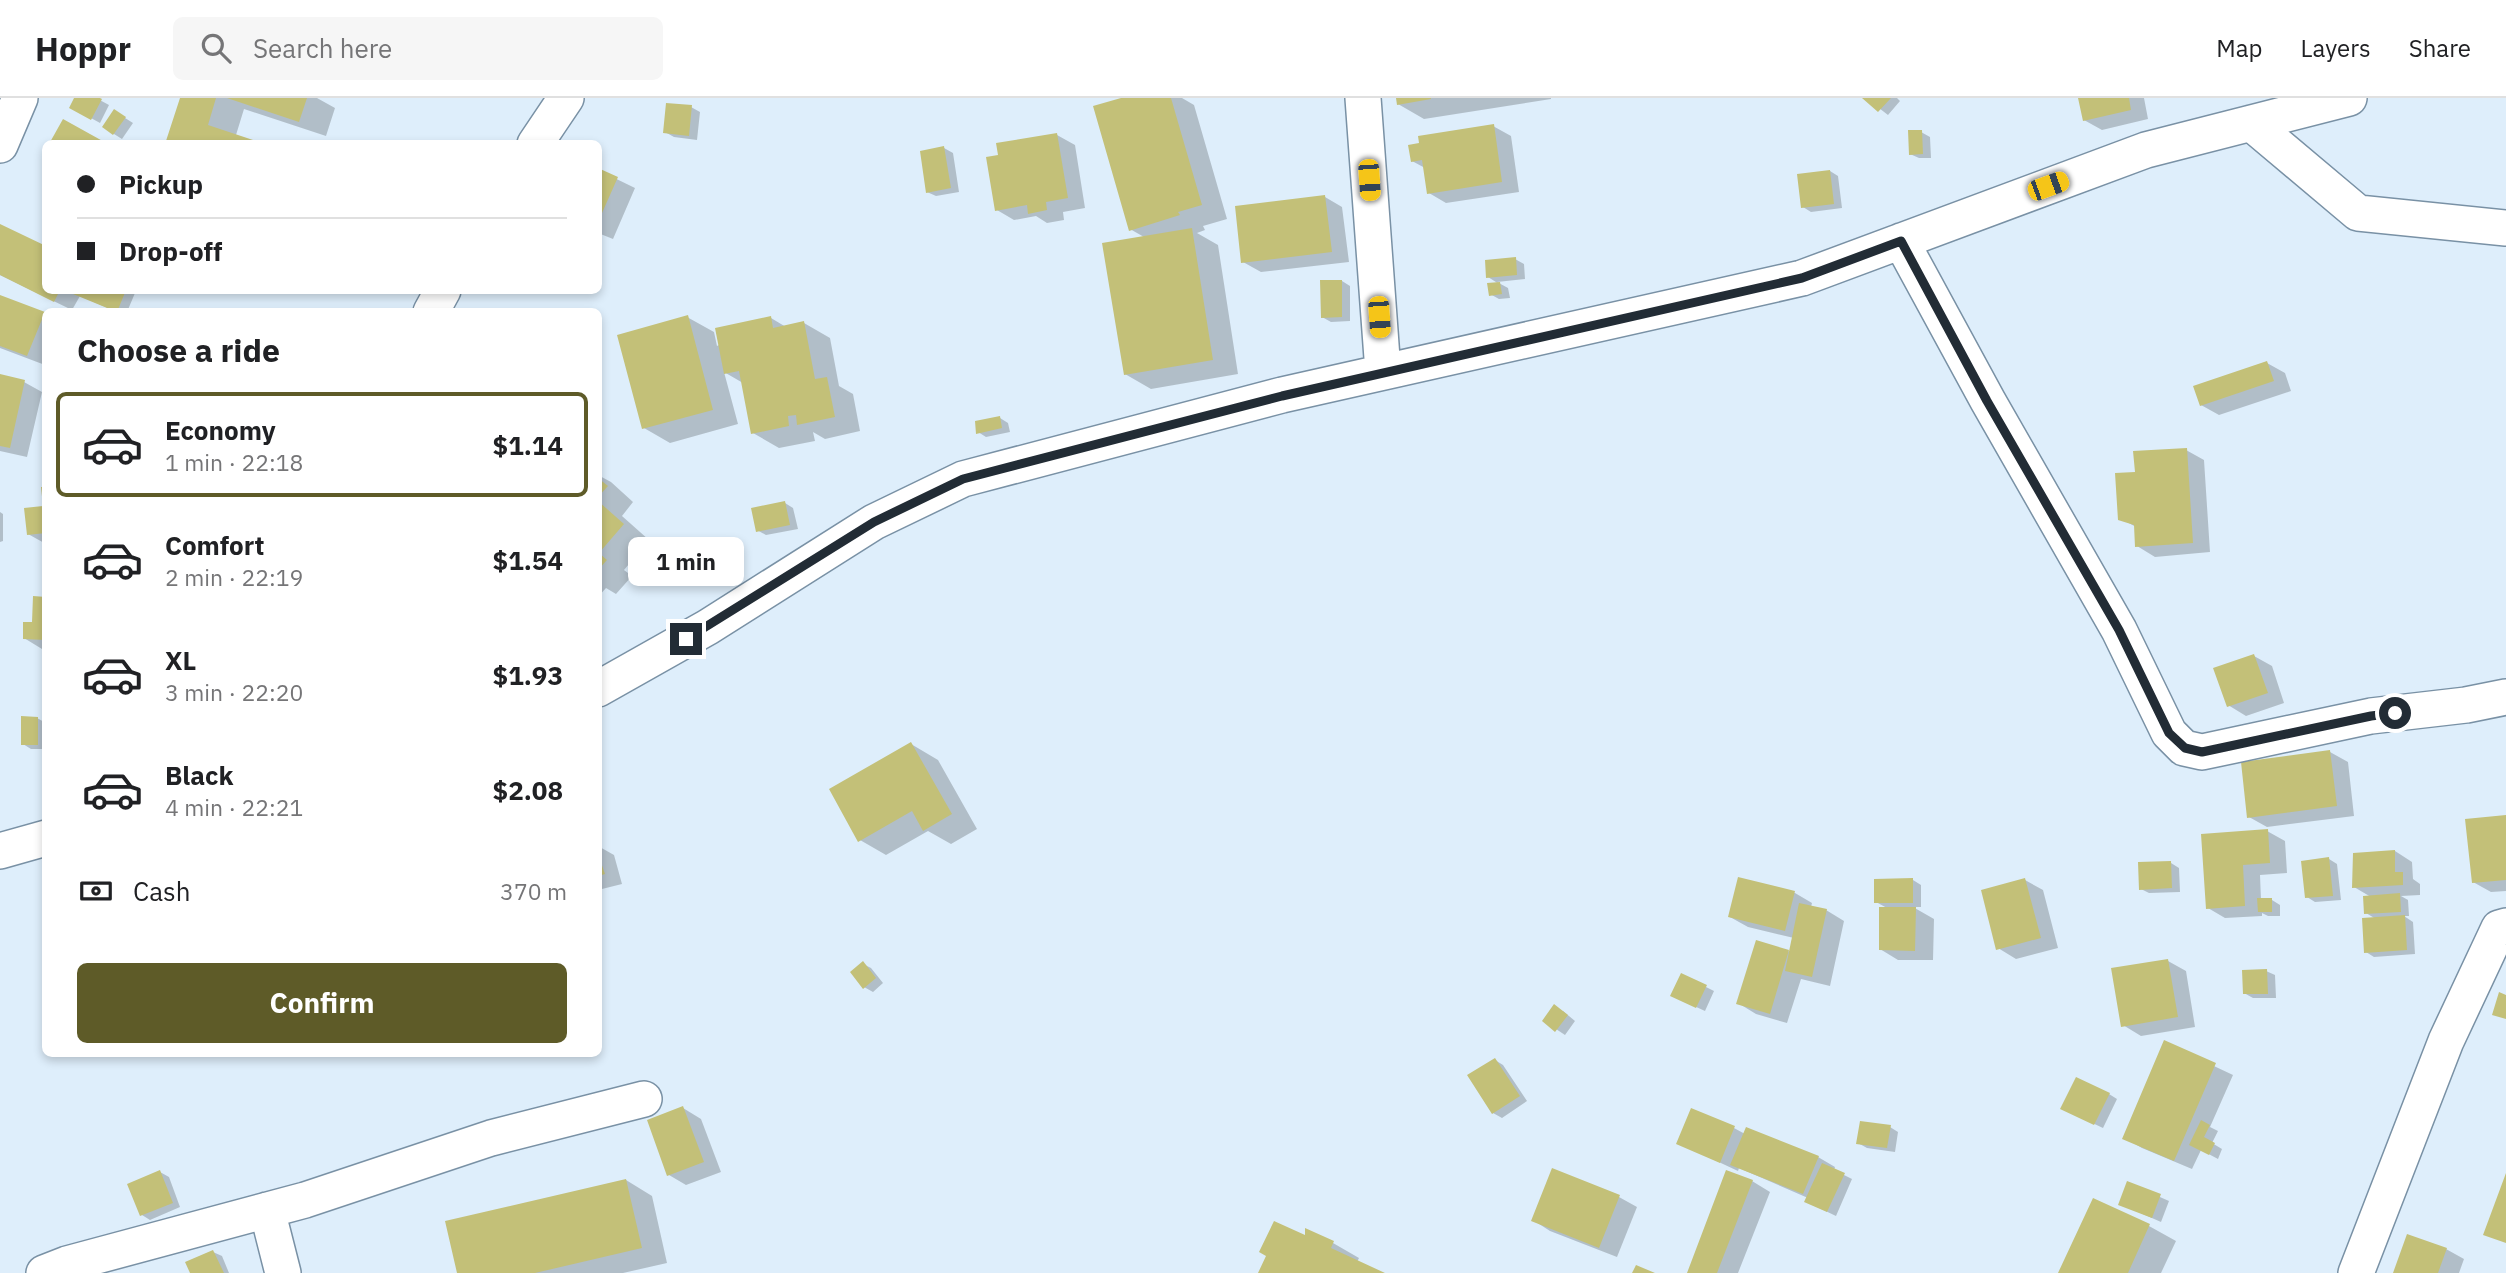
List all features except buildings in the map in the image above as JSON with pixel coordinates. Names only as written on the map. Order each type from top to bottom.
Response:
[{"type":"street","points":[[0,145],[20,98]]},
{"type":"street","points":[[538,140],[566,98]]},
{"type":"street","points":[[1363,98],[1383,372]]},
{"type":"street","points":[[602,687],[708,627],[874,522],[963,479],[1269,399],[1802,278],[2146,150],[2349,98]]},
{"type":"street","points":[[2251,123],[2358,213],[2506,228]]},
{"type":"street","points":[[1901,241],[1987,401],[2119,630],[2169,733],[2185,748],[2202,752],[2371,716],[2466,705],[2506,697]]},
{"type":"street","points":[[0,851],[42,839]]},
{"type":"street","points":[[2356,1273],[2446,1041],[2499,928],[2506,926]]},
{"type":"street","points":[[44,1273],[67,1264],[304,1200],[491,1138],[644,1099]]},
{"type":"street","points":[[267,1210],[283,1273]]},
{"type":"route","points":[[686,639],[874,522],[963,479],[1282,396],[1802,278],[1901,241],[1987,401],[2119,630],[2169,733],[2185,748],[2202,752],[2395,713]]}]
